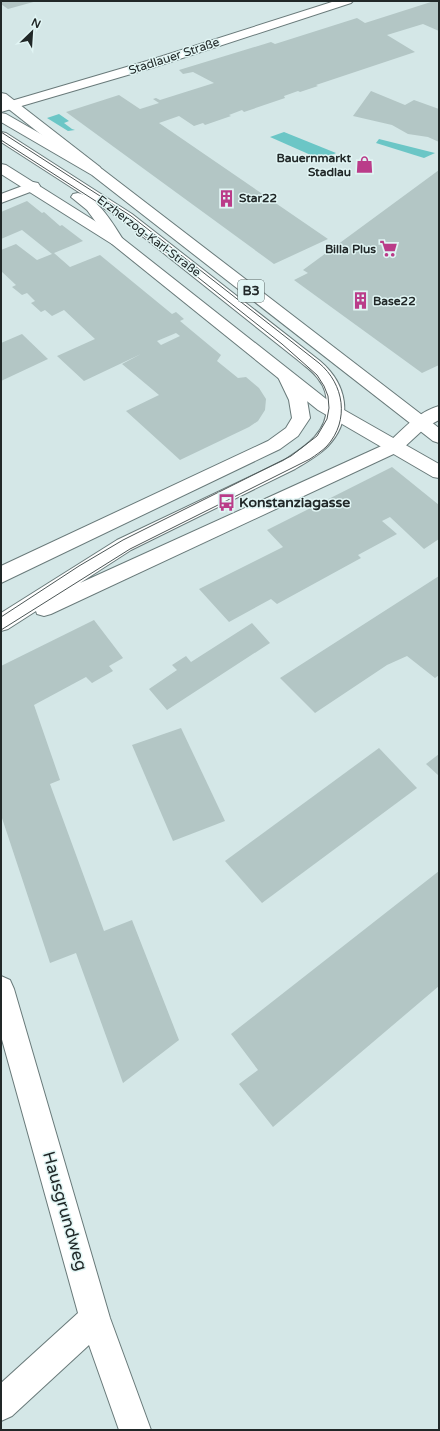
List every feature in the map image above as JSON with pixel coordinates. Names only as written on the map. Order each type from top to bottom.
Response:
[{"type":"main road","name":"Stadlauer Straße","points":[[4,103],[151,64],[347,1]]},
{"type":"main road","name":"Erzherzog-Karl-Straße","points":[[4,103],[97,172],[439,437]]},
{"type":"main road","name":"Erzherzog-Karl-Straße","points":[[1,117],[97,172]]},
{"type":"main road","name":"Erzherzog-Karl-Straße","points":[[1,136],[93,194],[126,217],[320,370],[328,380],[334,392],[335,413]]},
{"type":"main road","name":"Erzherzog-Karl-Straße","points":[[1,148],[70,191],[92,207],[118,241]]},
{"type":"main road","name":"Erzherzog-Karl-Straße","points":[[1,168],[33,186],[118,241],[324,406],[439,472]]},
{"type":"main road","points":[[1,199],[33,186]]},
{"type":"main road","name":"Erzherzog-Karl-Straße","points":[[291,346],[354,371]]},
{"type":"main road","points":[[1,575],[274,445],[292,432],[301,418],[298,400],[286,377]]},
{"type":"main road","points":[[1,628],[394,447],[420,423],[439,412]]},
{"type":"main road","points":[[1,623],[124,545],[289,465],[323,441],[331,428],[335,413]]},
{"type":"main road","name":"Hausgrundweg","points":[[1,989],[95,1318],[135,1430]]},
{"type":"main road","points":[[1,1405],[95,1318]]},
{"type":"shaded area","points":[[59,114],[69,121],[64,123],[75,130],[68,131],[47,118]]},
{"type":"shaded area","points":[[284,132],[336,153],[322,160],[270,137]]},
{"type":"shaded area","points":[[379,139],[435,153],[424,158],[376,143]]},
{"type":"building","points":[[1,1],[37,1],[8,9],[1,4]]},
{"type":"building","points":[[434,1],[439,1],[439,31],[423,24],[387,35],[415,52],[316,85],[318,86],[300,92],[298,91],[284,96],[285,98],[244,112],[242,110],[229,115],[231,116],[205,125],[203,123],[194,126],[179,116],[159,123],[328,239],[274,264],[66,112],[119,95],[140,109],[159,103],[153,99],[156,98],[160,100],[214,83],[193,72],[183,74],[179,70],[271,42],[275,44],[357,18],[365,23]]},
{"type":"building","points":[[371,91],[405,105],[414,100],[439,109],[439,142],[428,137],[408,134],[392,125],[353,116]]},
{"type":"building","points":[[439,170],[439,365],[422,373],[294,280],[308,273],[303,270]]},
{"type":"building","points":[[27,201],[83,241],[54,253],[70,267],[100,255],[172,314],[176,312],[184,319],[180,321],[221,355],[217,361],[238,378],[246,377],[259,388],[266,399],[265,410],[258,421],[249,427],[180,460],[126,411],[159,395],[122,364],[141,354],[84,381],[57,356],[95,339],[64,310],[52,316],[45,310],[41,312],[31,303],[35,301],[27,293],[22,295],[12,287],[16,285],[1,271],[1,250],[16,244],[37,260],[52,254],[22,230],[1,239],[1,212]],"holes":[[[176,333],[180,336],[161,345],[157,341]]]},
{"type":"building","points":[[22,334],[48,359],[1,381],[1,343]]},
{"type":"building","points":[[392,467],[439,505],[439,539],[424,549],[390,517],[382,521],[397,534],[358,555],[361,558],[277,604],[271,599],[229,622],[199,589],[283,547],[267,530]]},
{"type":"building","points":[[439,576],[439,675],[435,678],[407,656],[387,665],[315,713],[280,678]]},
{"type":"building","points":[[94,620],[123,658],[109,666],[113,671],[92,683],[86,677],[34,705],[60,780],[50,784],[104,931],[132,920],[179,1040],[123,1083],[76,953],[50,963],[1,815],[1,666]]},
{"type":"building","points":[[252,623],[270,643],[167,710],[149,689],[177,670],[172,665],[186,656],[191,662]]},
{"type":"building","points":[[181,728],[225,821],[173,841],[132,745]]},
{"type":"building","points":[[379,748],[417,788],[262,903],[225,861]]},
{"type":"building","points":[[439,754],[439,776],[426,764]]},
{"type":"building","points":[[439,871],[439,986],[273,1127],[239,1084],[258,1070],[231,1034]]},
{"type":"tram line","points":[[1,132],[131,216],[319,363],[334,381],[339,392],[341,403],[339,425],[334,436],[327,446],[310,459],[130,549],[1,630]]},
{"type":"tram line","points":[[1,140],[108,209],[171,256],[282,344],[317,375],[328,396],[329,408],[327,419],[317,436],[291,456],[123,540],[79,566],[1,617]]},
{"type":"place","name":"Bauernmarkt Stadlau","points":[[364,165]]},
{"type":"place","name":"Star22","points":[[226,198]]},
{"type":"place","name":"Billa Plus","points":[[389,249]]},
{"type":"place","name":"Base22","points":[[360,301]]},
{"type":"place","name":"Konstanziagasse","points":[[226,502]]}]
